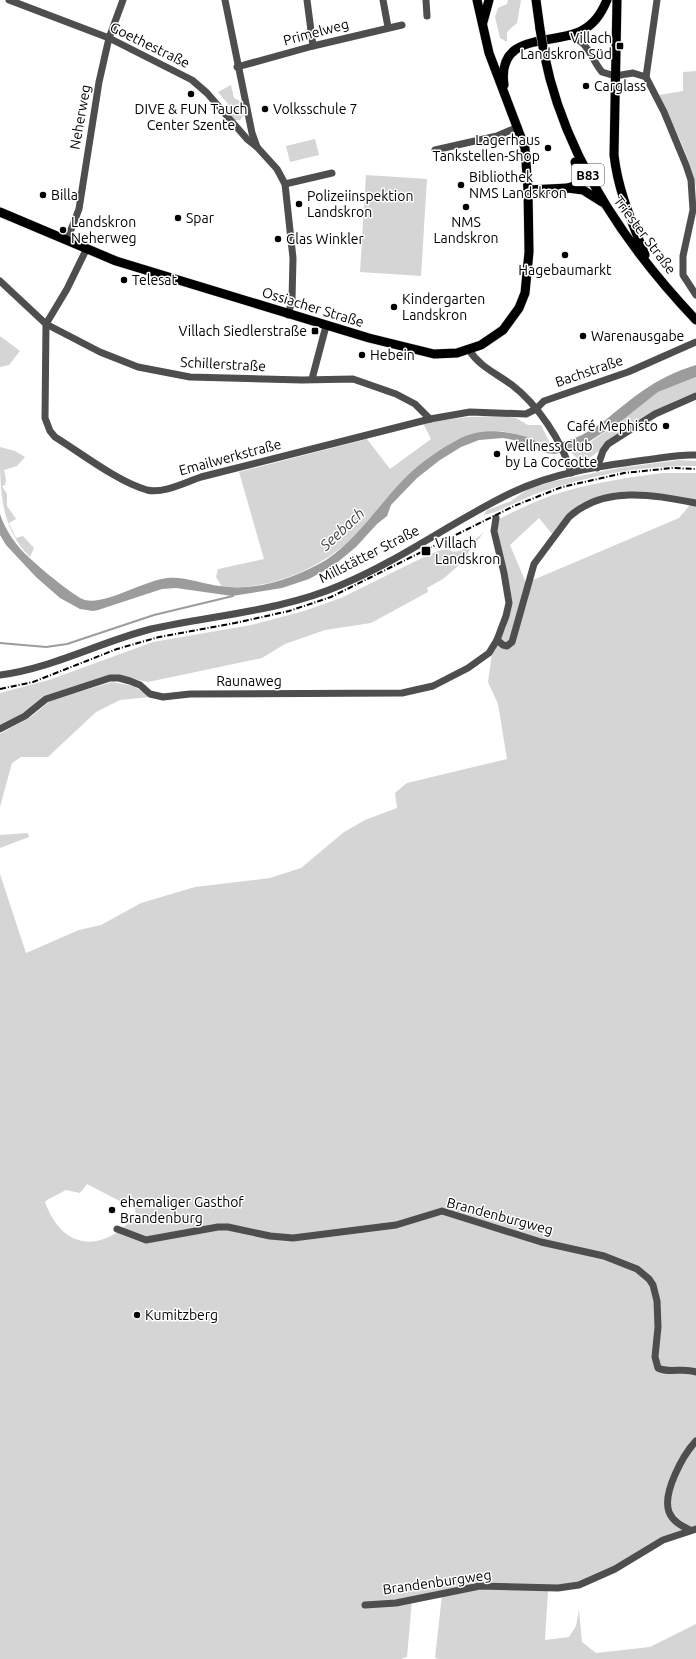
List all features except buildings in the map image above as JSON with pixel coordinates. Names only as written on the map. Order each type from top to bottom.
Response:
[{"type":"main road","name":"Ossiacher Straße","points":[[0,212],[116,261],[288,315],[434,354],[457,353],[469,350],[496,337],[519,308],[525,292],[529,252],[527,158],[518,127],[489,53],[477,0]]},
{"type":"main road","points":[[482,25],[488,0]]},
{"type":"main road","name":"Triester Straße","points":[[536,0],[544,53],[553,94],[574,146],[604,204],[680,303],[696,320]]},
{"type":"main road","points":[[506,97],[504,74],[509,57],[519,48],[532,42],[568,36],[579,32],[596,20],[607,0]]},
{"type":"main road","points":[[616,0],[614,134],[616,171],[625,205],[650,265]]},
{"type":"main road","points":[[489,53],[499,58],[509,57]]},
{"type":"main road","points":[[528,190],[568,188],[577,185],[581,178],[573,157],[574,146]]},
{"type":"main road","points":[[568,188],[588,193],[604,204]]},
{"type":"street","name":"Goethestraße","points":[[9,0],[109,38],[192,80],[207,93],[236,127],[277,169],[285,184]]},
{"type":"street","name":"Neherweg","points":[[67,240],[79,209],[99,82],[109,38],[123,0]]},
{"type":"street","points":[[225,0],[237,67],[249,121],[257,148]]},
{"type":"street","points":[[307,0],[314,46]]},
{"type":"street","points":[[383,0],[388,27]]},
{"type":"street","points":[[426,0],[427,16]]},
{"type":"street","points":[[657,0],[646,77],[686,165],[691,180],[695,210],[682,256],[683,275],[696,295]]},
{"type":"street","name":"Primelweg","points":[[237,67],[388,27],[402,25]]},
{"type":"street","points":[[568,36],[575,37],[586,45],[602,72],[615,76],[633,74],[646,77]]},
{"type":"street","points":[[236,127],[249,121]]},
{"type":"street","points":[[435,150],[497,136],[518,127]]},
{"type":"street","points":[[288,315],[292,300],[293,258],[285,184],[332,173]]},
{"type":"street","name":"Emailwerkstraße","points":[[87,248],[67,289],[46,324],[44,410],[50,431],[55,437],[123,480],[147,490],[163,489],[201,477],[430,419],[470,412],[526,414],[536,409]]},
{"type":"street","points":[[0,281],[46,324]]},
{"type":"street","name":"Schillerstraße","points":[[46,324],[90,347],[138,367],[190,377],[302,380],[353,379],[396,394],[415,404],[430,419]]},
{"type":"street","points":[[312,379],[326,326]]},
{"type":"street","name":"Bachstraße","points":[[536,409],[544,401],[628,372],[696,342]]},
{"type":"street","points":[[469,350],[482,366],[510,383],[536,409],[565,456],[571,473]]},
{"type":"street","points":[[597,468],[603,451],[608,444],[655,414],[696,396]]},
{"type":"street","name":"Millstätter Straße","points":[[0,675],[72,656],[131,634],[293,602],[320,594],[392,560],[512,492],[538,482],[597,468],[666,457],[696,455]]},
{"type":"street","points":[[498,640],[503,645],[507,646],[512,642],[534,564],[569,517],[576,510],[593,502],[623,495],[646,494],[696,503]]},
{"type":"street","name":"Raunaweg","points":[[0,729],[25,716],[46,699],[110,678],[119,678],[130,681],[140,685],[150,694],[163,697],[190,694],[402,693],[433,686],[468,668],[489,653],[498,640],[509,603],[504,573],[494,531],[496,518]]},
{"type":"street","name":"Brandenburgweg","points":[[117,1229],[146,1240],[218,1227],[228,1227],[270,1236],[293,1238],[396,1225],[442,1211],[541,1242],[604,1256],[637,1269],[649,1279],[655,1290],[658,1327],[655,1357],[658,1368],[665,1371],[682,1369],[696,1372]]},
{"type":"street","name":"Brandenburgweg","points":[[693,1530],[676,1522],[669,1512],[667,1500],[679,1465],[696,1441]]},
{"type":"street","name":"Brandenburgweg","points":[[365,1605],[396,1602],[480,1586],[558,1588],[579,1585],[615,1569],[663,1540],[693,1530]]},
{"type":"shaded area","points":[[508,0],[521,0],[517,23],[507,32],[507,42],[500,38],[495,17],[498,8],[507,4]]},
{"type":"shaded area","points":[[696,71],[696,188],[690,164],[659,95],[683,91],[683,72]]},
{"type":"shaded area","points":[[231,85],[234,98],[242,102],[244,115],[240,120],[234,120],[225,109],[229,105],[218,92]]},
{"type":"shaded area","points":[[315,139],[319,155],[290,162],[286,146]]},
{"type":"shaded area","points":[[366,175],[427,179],[421,276],[360,272]]},
{"type":"shaded area","points":[[0,336],[20,351],[9,365],[0,367]]},
{"type":"shaded area","name":"Seebach","points":[[696,365],[696,377],[658,392],[624,419],[576,450],[554,454],[546,453],[514,440],[503,438],[479,440],[461,447],[440,460],[417,478],[391,505],[387,516],[377,524],[356,547],[333,566],[309,579],[282,588],[232,596],[176,588],[162,589],[98,610],[93,611],[80,609],[60,598],[36,577],[6,545],[0,535],[0,514],[10,535],[22,551],[39,567],[71,592],[85,600],[94,601],[103,599],[147,583],[167,578],[180,578],[214,585],[233,587],[247,587],[275,582],[289,578],[314,567],[338,551],[348,542],[412,471],[431,456],[459,439],[475,433],[492,431],[510,433],[527,437],[547,445],[554,445],[587,432],[641,392],[667,376]]},
{"type":"shaded area","points":[[696,377],[696,393],[666,405],[652,413],[587,460],[579,460],[570,451],[589,443],[624,419],[658,392]]},
{"type":"shaded area","points":[[505,416],[516,418],[528,425],[541,425],[551,445],[502,431],[485,433],[454,443],[421,464],[354,537],[325,559],[293,576],[258,585],[222,587],[216,577],[218,569],[264,559],[239,472],[367,439],[390,469],[431,439],[423,423],[468,417]]},
{"type":"shaded area","points":[[0,447],[15,451],[25,457],[17,466],[4,470],[6,480],[5,485],[2,486],[7,494],[7,506],[16,519],[9,523],[16,538],[23,536],[34,548],[30,557],[20,545],[13,533],[7,521],[0,479]]},
{"type":"shaded area","points":[[679,460],[696,461],[696,466],[656,467],[598,476],[541,492],[490,514],[484,515],[487,510],[511,501],[528,489],[554,481],[619,468]]},
{"type":"shaded area","points":[[663,473],[696,473],[696,1530],[676,1536],[582,1583],[548,1591],[545,1640],[569,1637],[576,1626],[579,1610],[582,1642],[596,1653],[650,1647],[696,1624],[696,1659],[438,1659],[435,1658],[442,1595],[412,1600],[407,1657],[401,1659],[0,1659],[0,874],[26,953],[79,930],[101,925],[141,903],[195,887],[270,878],[301,868],[344,832],[365,820],[397,808],[395,793],[407,783],[507,759],[498,704],[488,682],[492,653],[506,628],[511,600],[497,527],[499,519],[557,493],[602,482]],"holes":[[[648,492],[694,500],[679,518],[526,583],[510,545],[539,518],[553,535],[569,514],[576,507],[586,501],[603,497]],[[87,1184],[135,1209],[136,1215],[124,1227],[111,1236],[98,1241],[85,1242],[73,1238],[62,1230],[53,1218],[45,1202],[66,1190],[80,1193]]]},
{"type":"shaded area","points":[[484,532],[458,566],[443,579],[427,588],[428,592],[371,623],[325,630],[285,644],[262,658],[148,682],[119,676],[61,692],[0,728],[0,693],[49,680],[153,642],[251,625],[304,611],[341,598],[435,552],[441,550],[454,552],[463,550]]},
{"type":"shaded area","points":[[112,682],[134,686],[149,697],[120,700],[96,712],[48,757],[21,757],[12,763],[0,807],[0,734],[32,716],[50,701]]},
{"type":"shaded area","points":[[28,833],[29,837],[0,848],[0,835]]},
{"type":"waterway","points":[[0,643],[46,647],[67,644],[154,615],[233,596]]},
{"type":"railway","points":[[0,689],[33,682],[117,649],[159,637],[289,611],[331,597],[514,506],[562,487],[624,473],[672,468],[696,469]]},
{"type":"place","name":"Villach Landskron Süd","points":[[620,46]]},
{"type":"place","name":"Carglass","points":[[586,86]]},
{"type":"place","name":"DIVE & FUN Tauch Center Szente","points":[[191,94]]},
{"type":"place","name":"Volksschule 7","points":[[265,109]]},
{"type":"place","name":"Lagerhaus Tankstellen-Shop","points":[[548,148]]},
{"type":"place","name":"Bibliothek NMS Landskron","points":[[461,185]]},
{"type":"place","name":"Billa","points":[[43,195]]},
{"type":"place","name":"Polizeiinspektion Landskron","points":[[299,204]]},
{"type":"place","name":"NMS Landskron","points":[[466,207]]},
{"type":"place","name":"Spar","points":[[178,218]]},
{"type":"place","name":"Landskron Neherweg","points":[[63,230]]},
{"type":"place","name":"Glas Winkler","points":[[278,239]]},
{"type":"place","name":"Hagebaumarkt","points":[[565,255]]},
{"type":"place","name":"Telesat","points":[[124,280]]},
{"type":"place","name":"Kindergarten Landskron","points":[[394,307]]},
{"type":"place","name":"Villach Siedlerstraße","points":[[315,331]]},
{"type":"place","name":"Warenausgabe","points":[[583,336]]},
{"type":"place","name":"Hebein","points":[[362,355]]},
{"type":"place","name":"Café Mephisto","points":[[666,426]]},
{"type":"place","name":"Wellness Club by La Coccotte","points":[[497,454]]},
{"type":"place","name":"Villach Landskron","points":[[426,551]]},
{"type":"place","name":"ehemaliger Gasthof Brandenburg","points":[[112,1210]]},
{"type":"place","name":"Kumitzberg","points":[[137,1315]]}]
